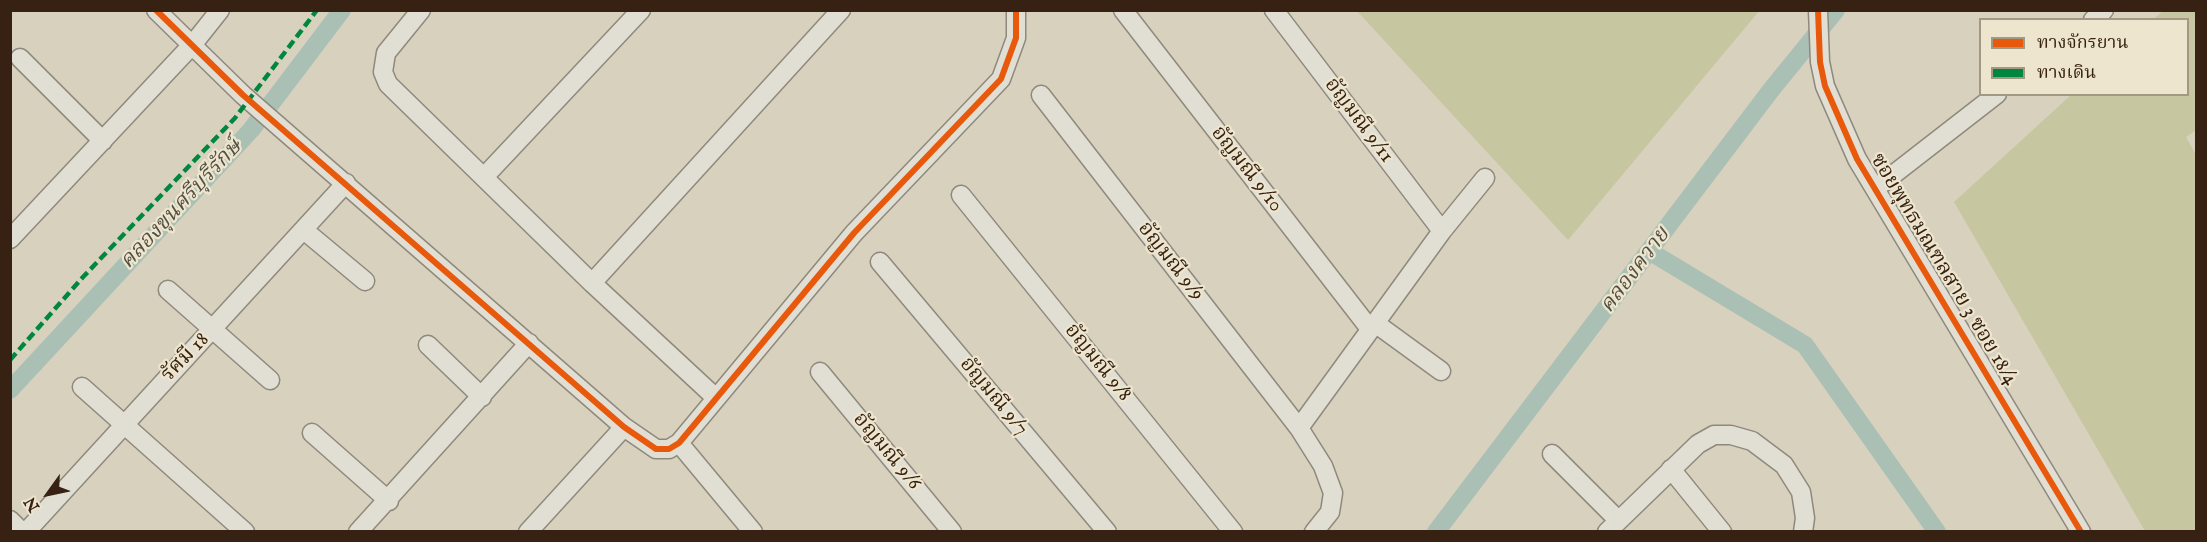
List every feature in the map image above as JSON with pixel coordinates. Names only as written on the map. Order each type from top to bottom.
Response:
[{"type":"street","points":[[156,10],[243,95],[624,427],[656,449],[669,449],[679,443],[854,233],[1001,79],[1016,38],[1016,10]]},
{"type":"street","points":[[10,239],[193,44],[220,10]]},
{"type":"street","points":[[421,10],[386,53],[383,72],[388,84],[592,283],[716,398]]},
{"type":"street","points":[[484,177],[640,10]]},
{"type":"street","points":[[592,283],[842,10]]},
{"type":"street","name":"อัญมณี 9/10","points":[[1123,10],[1372,326],[1441,371]]},
{"type":"street","name":"อัญมณี 9/11","points":[[1274,10],[1442,231]]},
{"type":"street","name":"ซอยพุทธมณฑลสาย 3 ซอย 18/4","points":[[1818,10],[1820,63],[1826,86],[1849,142],[2081,531]]},
{"type":"street","points":[[20,58],[103,141]]},
{"type":"street","name":"อัญมณี 9/9","points":[[1041,95],[1299,428],[1323,466],[1333,493],[1330,512],[1314,531]]},
{"type":"street","points":[[1876,188],[1994,96]]},
{"type":"street","points":[[1299,428],[1442,231],[1485,178]]},
{"type":"street","name":"รัศมี 18","points":[[24,531],[305,231],[346,183]]},
{"type":"street","name":"อัญมณี 9/8","points":[[961,195],[1233,531]]},
{"type":"street","points":[[305,231],[365,281]]},
{"type":"street","name":"อัญมณี 9/7","points":[[880,262],[1107,531]]},
{"type":"street","points":[[168,290],[270,380]]},
{"type":"street","points":[[358,531],[389,501],[529,342]]},
{"type":"street","points":[[428,345],[482,397]]},
{"type":"street","name":"อัญมณี 9/6","points":[[820,372],[952,531]]},
{"type":"street","points":[[82,387],[245,531]]},
{"type":"street","points":[[528,531],[624,427]]},
{"type":"street","points":[[312,433],[389,501]]},
{"type":"street","points":[[1552,454],[1613,526],[1698,444],[1714,435],[1731,435],[1752,441],[1784,465],[1801,492],[1806,518],[1803,531]]},
{"type":"street","points":[[679,443],[753,531]]},
{"type":"street","points":[[1671,469],[1722,531]]},
{"type":"street","points":[[10,520],[24,531]]},
{"type":"green space","points":[[1357,10],[1760,10],[1568,240],[1357,11]]},
{"type":"green space","points":[[2164,10],[2196,11],[2196,130],[2186,137],[2196,155],[2196,531],[2145,531],[1954,202],[2070,96],[2189,96],[2189,18],[2155,18]]},
{"type":"waterway","name":"คลองขุนศรีบุรีรักษ์","points":[[10,390],[251,130],[342,10]]},
{"type":"waterway","name":"คลองควาย","points":[[1436,532],[1771,90],[1836,10]]},
{"type":"waterway","points":[[1649,251],[1805,345],[1937,532]]},
{"type":"marked path","points":[[10,360],[83,277],[235,118],[317,10]]},
{"type":"cycle path","points":[[156,10],[243,95],[624,427],[656,449],[669,449],[679,443],[854,233],[1001,79],[1016,38],[1016,10]]},
{"type":"cycle path","points":[[1818,10],[1820,62],[1825,86],[1857,159],[2081,532]]}]
